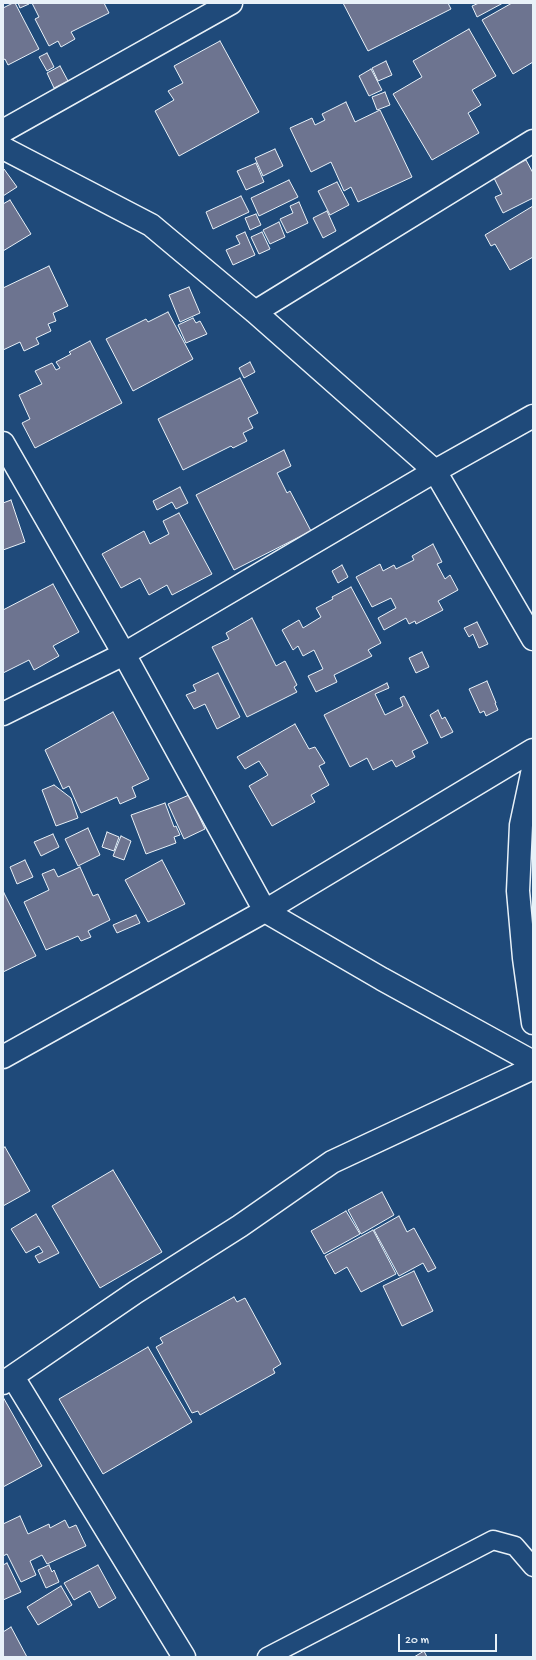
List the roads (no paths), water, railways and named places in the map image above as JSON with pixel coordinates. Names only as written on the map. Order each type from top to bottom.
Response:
[{"type":"street","points":[[3,131],[231,3]]},
{"type":"street","points":[[255,312],[533,141]]},
{"type":"street","points":[[3,148],[151,225],[255,312],[435,471],[533,639]]},
{"type":"street","points":[[3,714],[124,654],[435,471],[533,416]]},
{"type":"street","points":[[3,443],[124,654],[265,911],[382,979],[533,1062]]},
{"type":"street","points":[[3,1057],[265,911],[533,750]]},
{"type":"street","points":[[533,768],[521,825],[518,891],[524,958],[533,1023]]},
{"type":"street","points":[[184,1657],[8,1380],[136,1292],[240,1226],[332,1162],[533,1068]]},
{"type":"lane","points":[[267,1657],[493,1540],[514,1546],[533,1566]]}]
